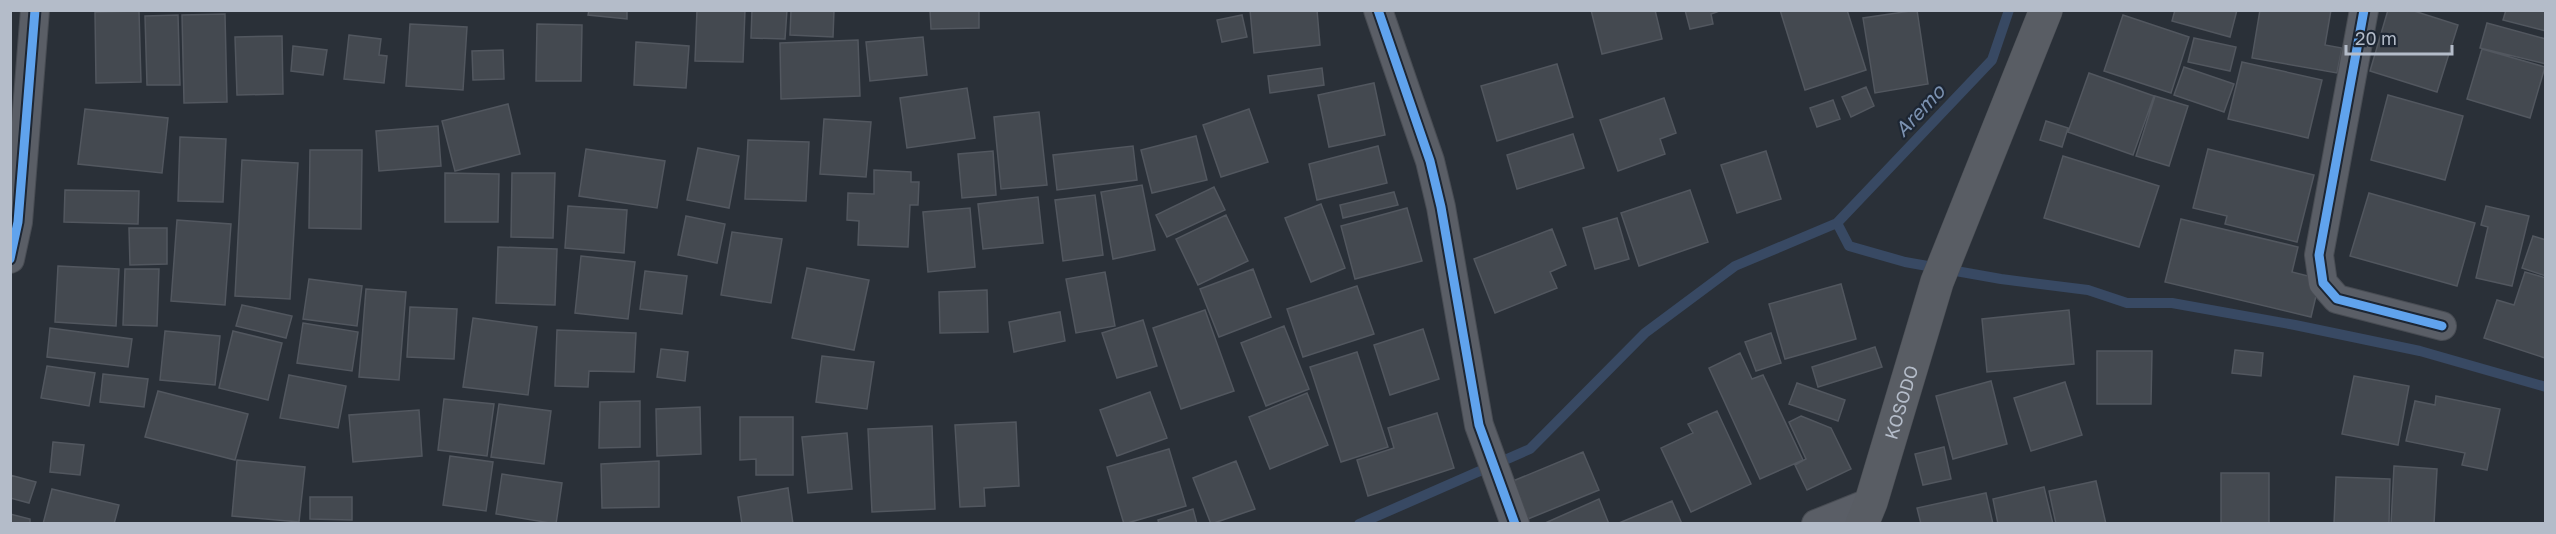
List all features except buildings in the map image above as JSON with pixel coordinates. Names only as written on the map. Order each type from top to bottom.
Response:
[{"type":"main road","name":"KOSODO","points":[[1867,512],[1937,282],[2046,10]]},
{"type":"street","points":[[10,259],[18,222],[36,10]]},
{"type":"street","points":[[1378,10],[1436,184],[1479,425],[1515,524]]},
{"type":"street","points":[[2364,10],[2319,255],[2323,283],[2337,299],[2442,326]]},
{"type":"street","points":[[1816,524],[1867,512]]},
{"type":"waterway","name":"Aremo","points":[[1837,223],[1992,60],[2009,10]]},
{"type":"waterway","points":[[1359,524],[1530,449],[1645,333],[1735,266],[1837,223],[1849,246],[1905,262],[2001,279],[2088,290],[2127,303],[2172,303],[2295,325],[2420,351],[2546,387]]},
{"type":"cycle path","points":[[10,259],[18,222],[35,10]]},
{"type":"cycle path","points":[[1378,10],[1430,161],[1441,207],[1479,425],[1515,524]]},
{"type":"cycle path","points":[[2364,10],[2319,255],[2323,283],[2337,299],[2442,326]]}]
